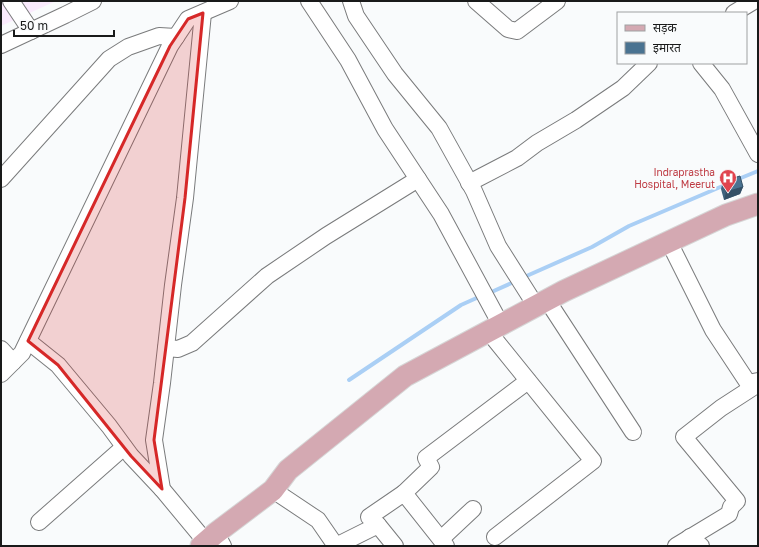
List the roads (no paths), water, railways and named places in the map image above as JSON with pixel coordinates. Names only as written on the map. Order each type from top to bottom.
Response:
[{"type":"main road","points":[[211,542],[273,490],[288,470],[405,376],[542,303],[726,215],[758,204]]},
{"type":"street","points":[[11,1],[31,31]]},
{"type":"street","points":[[1,44],[93,1]]},
{"type":"street","points":[[1,374],[22,353],[163,60],[176,37],[188,19],[230,1]]},
{"type":"street","points":[[309,1],[348,60],[385,129],[441,214],[494,328],[528,381],[593,461],[495,537]]},
{"type":"street","points":[[351,1],[356,16],[395,74],[439,128],[470,183],[498,246],[542,303],[633,432]]},
{"type":"street","points":[[476,1],[508,29],[517,31],[557,1]]},
{"type":"street","points":[[736,12],[755,4]]},
{"type":"street","points":[[162,488],[154,440],[173,285],[186,198],[203,12]]},
{"type":"street","points":[[1,179],[109,59],[128,47],[159,36],[176,37]]},
{"type":"street","points":[[470,183],[517,158],[536,143],[576,120],[623,88],[648,64]]},
{"type":"street","points":[[702,64],[722,89],[758,154]]},
{"type":"street","points":[[166,348],[178,349],[192,343],[267,276],[326,236],[418,179]]},
{"type":"street","points":[[669,242],[713,330],[748,384],[758,383]]},
{"type":"street","points":[[28,341],[58,365],[109,426],[131,456],[211,542]]},
{"type":"street","points":[[1,349],[13,362]]},
{"type":"street","points":[[395,546],[378,525],[369,517],[404,493],[431,467],[426,458],[528,381]]},
{"type":"street","points":[[676,546],[696,542],[729,514],[731,507],[737,501],[684,437],[721,408],[758,383]]},
{"type":"street","points":[[39,522],[124,447]]},
{"type":"street","points":[[273,490],[318,520],[336,546],[378,525]]},
{"type":"street","points":[[404,493],[444,543],[473,509]]},
{"type":"waterway","points":[[736,180],[758,171]]},
{"type":"waterway","points":[[522,278],[592,247],[629,226],[725,185]]},
{"type":"waterway","points":[[487,294],[516,281]]},
{"type":"waterway","points":[[349,380],[461,305],[481,296]]},
{"type":"place","name":"Indraprastha Hospital, Meerut","points":[[728,193]]}]
